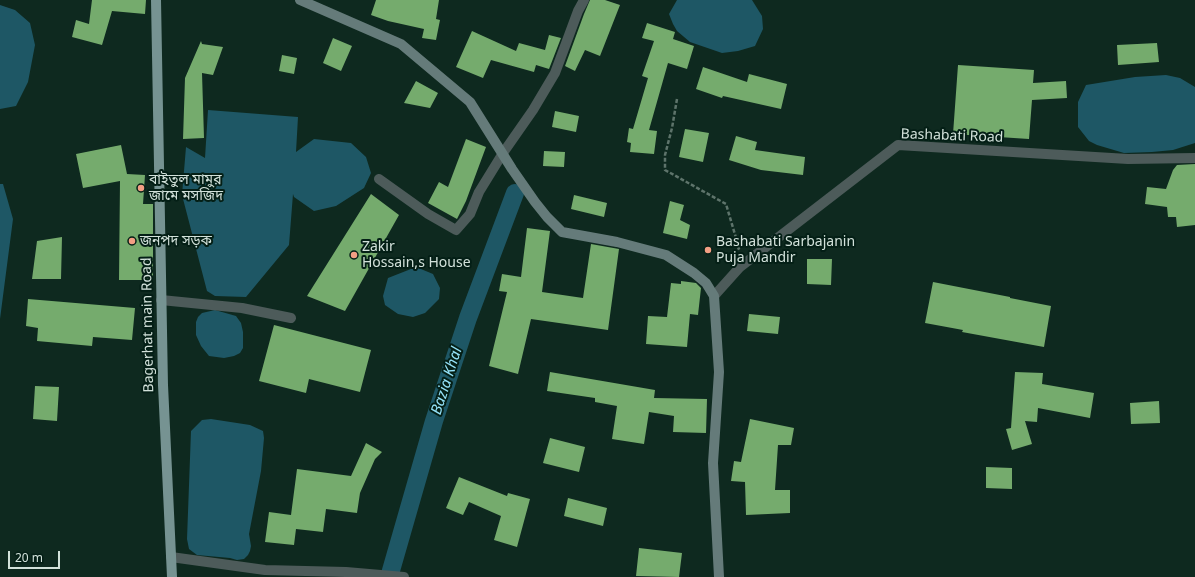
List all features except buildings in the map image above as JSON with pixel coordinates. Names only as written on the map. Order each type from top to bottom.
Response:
[{"type":"main road","name":"Bagerhat main Road","points":[[156,0],[163,385],[172,577]]},
{"type":"street","points":[[300,0],[401,44],[470,102],[512,169],[535,202],[562,232],[617,242],[666,255],[694,273],[706,283],[714,296],[719,372],[713,463],[719,577]]},
{"type":"street","points":[[379,179],[428,214],[456,230],[470,214],[479,192],[555,73],[578,11],[584,0]]},
{"type":"street","name":"Bashabati Road","points":[[714,296],[740,267],[898,145],[1128,159],[1195,158]]},
{"type":"street","points":[[161,300],[242,308],[291,318]]},
{"type":"street","points":[[171,557],[265,570],[346,572],[404,577]]},
{"type":"path","points":[[677,99],[672,128],[664,155],[666,170],[726,204],[739,248],[736,254]]},
{"type":"water","points":[[677,0],[752,0],[762,16],[763,29],[755,46],[738,51],[722,53],[690,42],[677,31],[669,14]]},
{"type":"water","points":[[0,5],[15,10],[30,23],[35,45],[28,82],[16,106],[0,109]]},
{"type":"water","points":[[1166,75],[1180,78],[1195,87],[1195,143],[1173,150],[1124,153],[1089,141],[1078,127],[1078,102],[1086,85],[1135,77]]},
{"type":"water","points":[[208,110],[298,117],[296,152],[314,139],[351,143],[366,157],[371,173],[364,188],[336,206],[314,211],[294,197],[293,194],[289,245],[246,297],[215,296],[207,291],[182,195],[186,147],[205,158]]},
{"type":"water","points":[[0,184],[3,184],[13,219],[0,319]]},
{"type":"water","points":[[416,267],[433,274],[440,288],[439,299],[425,313],[413,317],[398,314],[385,305],[383,296],[388,278]]},
{"type":"water","points":[[215,310],[236,316],[241,323],[243,332],[243,348],[240,353],[234,356],[224,358],[209,356],[201,346],[196,335],[196,322],[198,317],[202,313]]},
{"type":"water","points":[[211,419],[250,425],[263,431],[264,438],[261,471],[249,534],[251,546],[248,555],[244,559],[237,560],[197,555],[189,549],[187,539],[191,431],[202,420]]},
{"type":"waterway","name":"Bazia Khal","points":[[390,574],[434,421],[468,318],[515,193]]},
{"type":"place","name":"বাইতুল মামুর জামে মসজিদ","points":[[141,188]]},
{"type":"place","name":"জনপদ সড়ক","points":[[132,241]]},
{"type":"place","name":"Bashabati Sarbajanin Puja Mandir","points":[[708,250]]},
{"type":"place","name":"Zakir Hossain,s House","points":[[354,255]]}]
